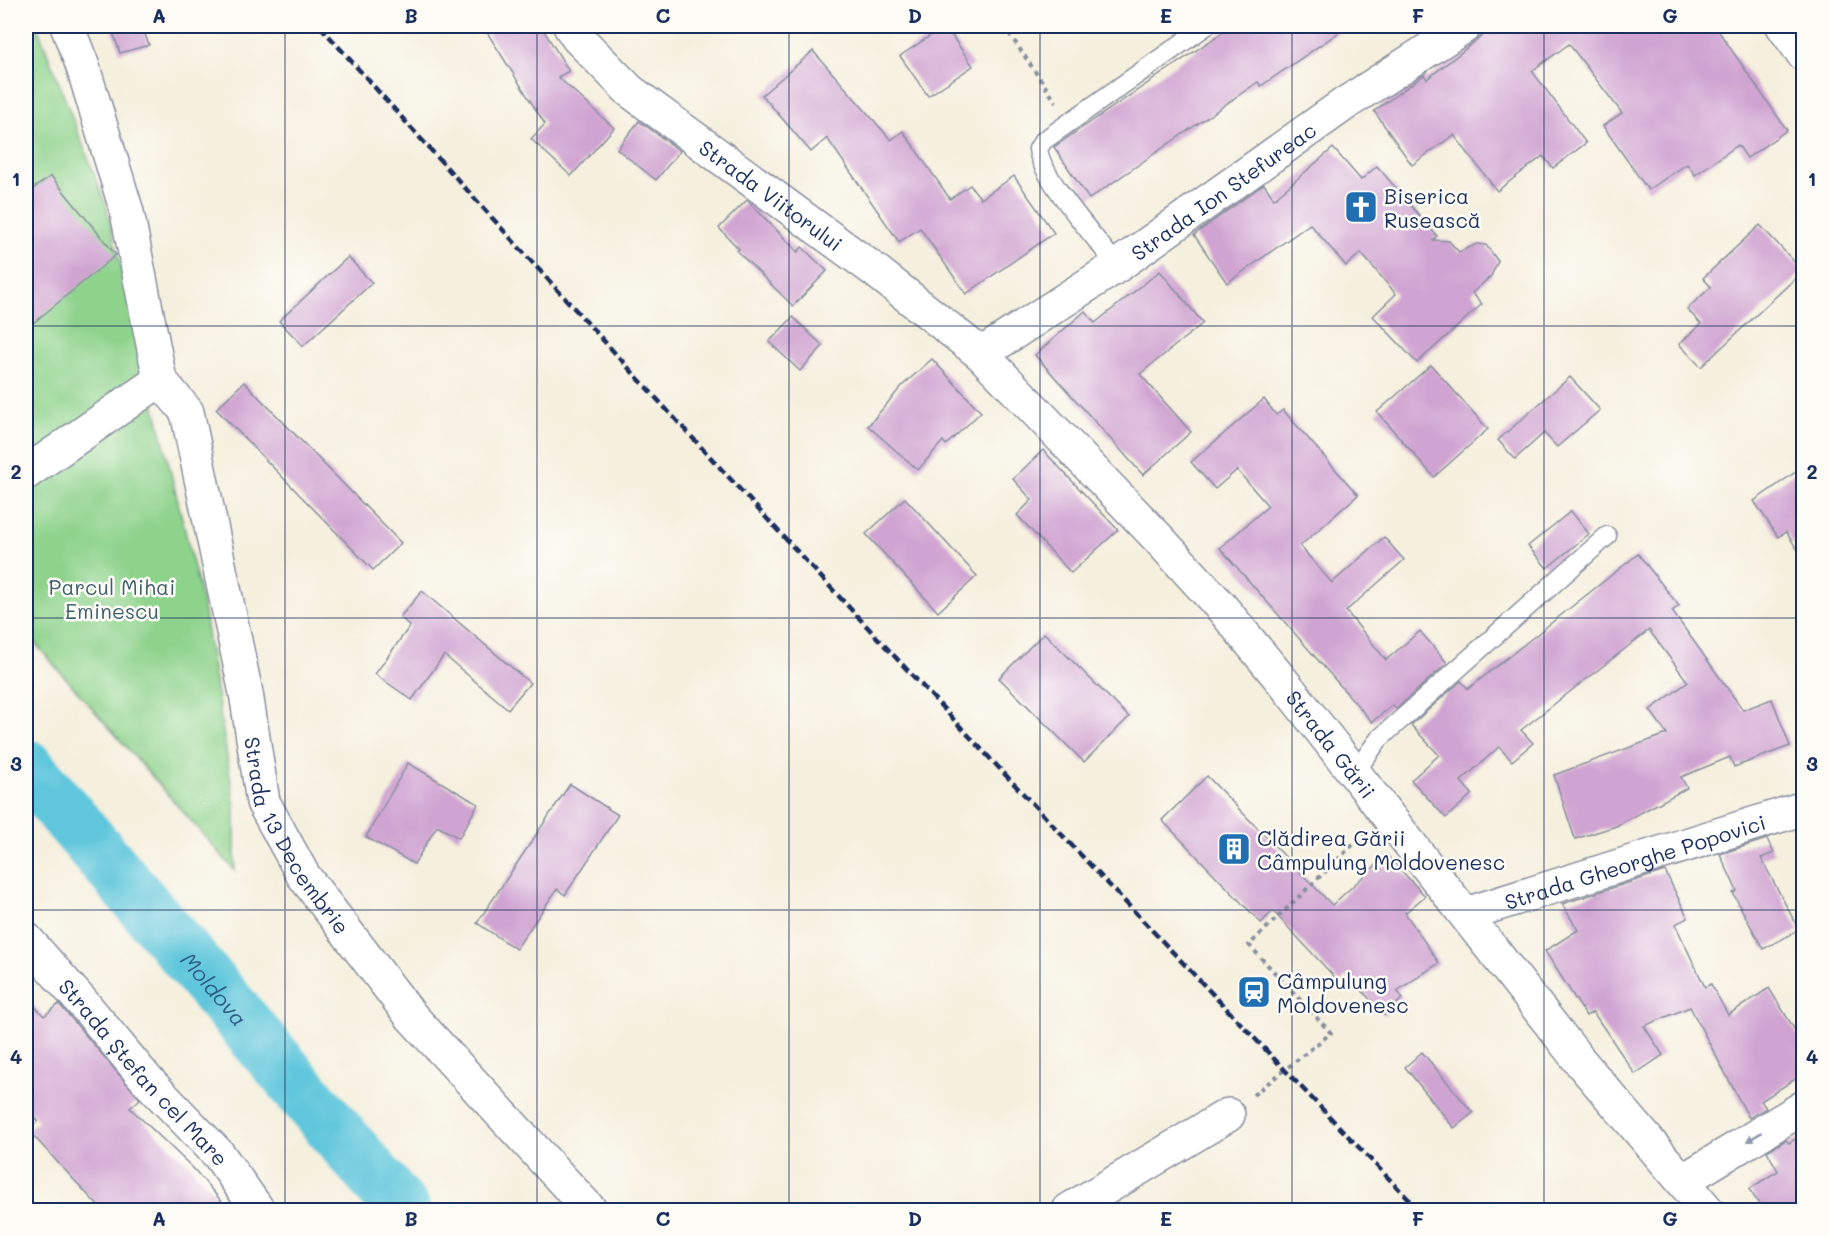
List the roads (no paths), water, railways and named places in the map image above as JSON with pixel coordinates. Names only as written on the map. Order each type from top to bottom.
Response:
[{"type":"main road","name":"Strada 13 Decembrie","points":[[67,26],[82,64],[127,212],[160,380],[187,412],[246,693],[263,802],[303,875],[411,1016],[590,1210]]},
{"type":"main road","name":"Strada Viitorului","points":[[570,26],[578,38],[630,91],[877,272],[981,354]]},
{"type":"main road","name":"Strada Ion Stefureac","points":[[981,354],[1117,266],[1327,116],[1465,26]]},
{"type":"main road","points":[[1783,26],[1803,55]]},
{"type":"main road","name":"Strada Gării","points":[[981,354],[1222,608],[1355,772],[1578,1059],[1707,1210]]},
{"type":"main road","points":[[26,473],[160,380]]},
{"type":"main road","name":"Strada Gheorghe Popovici","points":[[1466,914],[1803,808]]},
{"type":"main road","name":"Strada Ștefan cel Mare","points":[[26,939],[146,1079],[219,1155],[258,1210]]},
{"type":"main road","points":[[1683,1180],[1803,1107]]},
{"type":"main road","points":[[1069,1210],[1228,1115]]},
{"type":"lane","points":[[1117,266],[1039,159],[1038,149],[1043,141],[1206,26]]},
{"type":"lane","points":[[1355,772],[1379,739],[1607,537]]},
{"type":"waterway","name":"Moldova","points":[[26,767],[403,1210]]},
{"type":"railway","points":[[320,26],[590,326],[864,623],[1140,918],[1419,1210]]},
{"type":"place","name":"Biserica Rusească","points":[[1361,207]]},
{"type":"place","name":"Clădirea Gării Câmpulung Moldovenesc","points":[[1234,849]]},
{"type":"place","name":"Câmpulung Moldovenesc","points":[[1254,992]]},
{"type":"park label","name":"Parcul Mihai Eminescu","points":[[112,598]]}]
